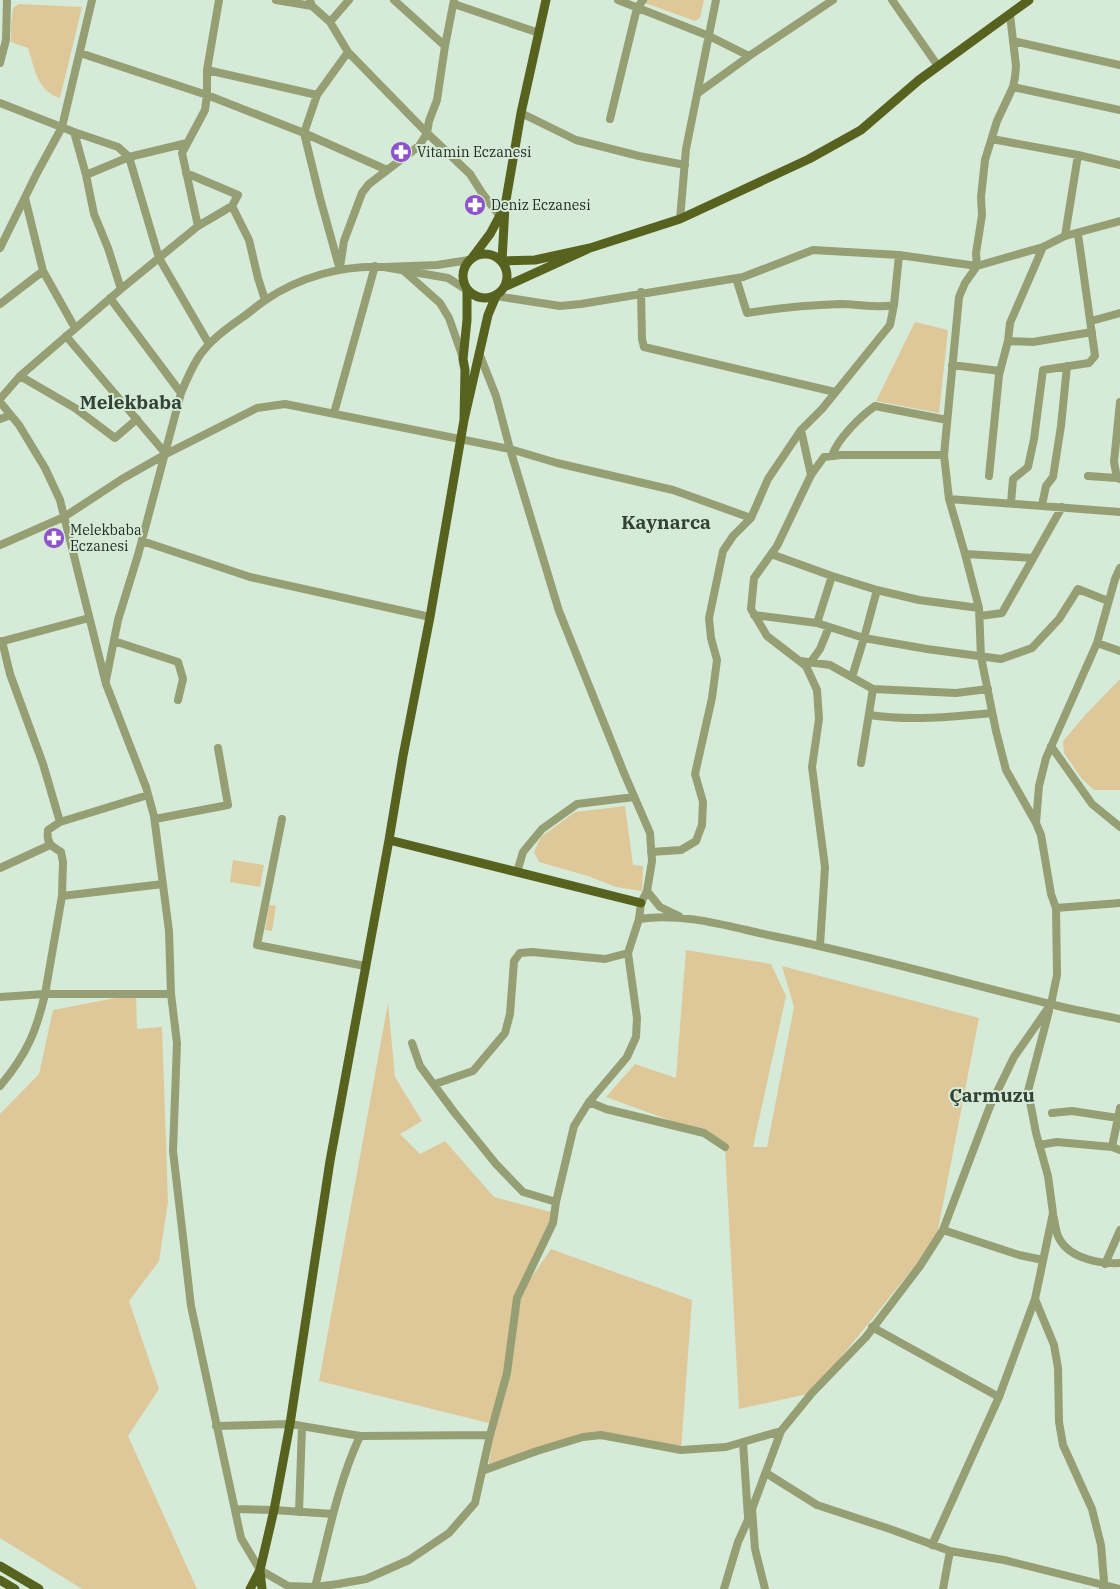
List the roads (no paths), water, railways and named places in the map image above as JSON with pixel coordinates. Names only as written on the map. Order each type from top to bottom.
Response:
[{"type":"main road","points":[[502,261],[505,206],[521,113],[546,0]]},
{"type":"main road","points":[[250,1589],[260,1570],[274,1510],[290,1424],[330,1161],[430,617],[464,420],[488,315],[496,296],[504,287],[590,248],[680,218],[809,159],[861,130],[919,80],[1029,0]]},
{"type":"main road","points":[[464,420],[465,370],[463,359],[467,320],[463,272],[470,259],[490,234],[505,206]]},
{"type":"main road","points":[[502,261],[535,260],[590,248]]},
{"type":"main road","points":[[470,259],[485,253],[492,254],[502,261],[508,274],[504,287]]},
{"type":"main road","points":[[466,290],[478,297],[496,296]]},
{"type":"main road","points":[[389,840],[641,903]]},
{"type":"main road","points":[[0,1566],[39,1589]]},
{"type":"main road","points":[[260,1570],[262,1589]]},
{"type":"main road","points":[[0,1580],[15,1589]]},
{"type":"street","points":[[0,63],[6,40],[7,0]]},
{"type":"street","points":[[1,245],[62,127],[92,0]]},
{"type":"street","points":[[198,226],[182,153],[204,110],[207,95],[207,70],[219,0]]},
{"type":"street","points":[[276,0],[311,3],[330,22],[348,52],[470,174],[482,193],[500,215]]},
{"type":"street","points":[[330,22],[349,0]]},
{"type":"street","points":[[394,0],[445,46]]},
{"type":"street","points":[[618,0],[709,36],[749,56]]},
{"type":"street","points":[[610,119],[637,8],[644,0]]},
{"type":"street","points":[[680,218],[686,149],[716,0]]},
{"type":"street","points":[[698,93],[749,56],[833,0]]},
{"type":"street","points":[[892,0],[938,66]]},
{"type":"street","points":[[340,270],[344,241],[360,197],[369,184],[419,146],[427,133],[429,121],[437,100],[454,2],[539,32]]},
{"type":"street","points":[[1010,15],[1016,66],[1013,87],[998,121],[982,178],[982,215],[976,253],[977,266],[965,283],[959,297],[944,455],[949,499],[979,612],[981,657],[1006,770],[1041,835],[1051,894],[1056,908],[1057,975],[1028,1091],[1039,1145],[1048,1176],[1053,1214],[1060,1242],[1076,1254],[1105,1264],[1120,1263]]},
{"type":"street","points":[[1013,41],[1120,65]]},
{"type":"street","points":[[80,52],[207,95],[304,133],[387,170]]},
{"type":"street","points":[[340,270],[304,133],[317,95],[348,52]]},
{"type":"street","points":[[207,70],[317,95]]},
{"type":"street","points":[[1013,87],[1120,110]]},
{"type":"street","points":[[0,103],[74,132],[118,146],[129,157],[159,258],[210,344]]},
{"type":"street","points":[[521,113],[576,140],[639,156],[685,165]]},
{"type":"street","points":[[74,132],[94,214],[108,248],[121,289]]},
{"type":"street","points":[[992,139],[1120,165]]},
{"type":"street","points":[[86,175],[129,157],[187,143]]},
{"type":"street","points":[[1065,236],[1078,155]]},
{"type":"street","points":[[186,173],[238,195],[232,206],[198,226],[110,298],[20,376],[0,400],[19,425],[45,468],[60,500],[106,684],[148,795],[155,819],[170,931],[171,994],[177,1043],[173,1122],[175,1174],[191,1306],[241,1538],[260,1570],[288,1586],[315,1587],[366,1578],[409,1560],[431,1547],[448,1533],[475,1503],[490,1435],[507,1373],[518,1298],[553,1223],[556,1202],[574,1126],[589,1102],[627,1057],[636,1037],[637,1018],[628,953],[639,919],[641,903],[647,891],[652,860],[650,833],[559,611],[496,396],[480,353]]},
{"type":"street","points":[[24,198],[43,271],[75,328]]},
{"type":"street","points":[[232,206],[249,240],[265,300]]},
{"type":"street","points":[[496,296],[560,306],[736,278],[813,250],[899,255],[977,266],[1044,247],[1065,236],[1120,221]]},
{"type":"street","points":[[1011,503],[1013,479],[1028,467],[1034,439],[1042,370],[1088,363],[1095,356],[1078,234]]},
{"type":"street","points":[[989,476],[1000,371],[1008,341],[1010,323],[1044,247]]},
{"type":"street","points":[[651,852],[680,850],[696,841],[702,825],[703,802],[695,774],[712,698],[717,660],[711,638],[709,618],[723,551],[733,536],[751,518],[768,479],[801,430],[822,409],[890,325],[894,306],[899,255]]},
{"type":"street","points":[[106,684],[118,620],[142,541],[181,392],[188,375],[210,344],[230,326],[265,300],[313,276],[340,270],[380,266],[437,265],[470,259]]},
{"type":"street","points":[[380,266],[448,278],[466,290]]},
{"type":"street","points":[[334,413],[380,266]]},
{"type":"street","points":[[0,304],[43,271]]},
{"type":"street","points":[[404,271],[440,303],[449,318],[463,359]]},
{"type":"street","points":[[736,278],[747,313],[789,306],[842,304],[881,308],[894,306]]},
{"type":"street","points":[[641,292],[642,339],[644,347],[836,392]]},
{"type":"street","points":[[110,298],[181,392]]},
{"type":"street","points":[[1091,321],[1120,313]]},
{"type":"street","points":[[1008,341],[1033,342],[1092,332]]},
{"type":"street","points":[[66,336],[166,454]]},
{"type":"street","points":[[952,365],[1000,371]]},
{"type":"street","points":[[1042,506],[1046,486],[1053,477],[1061,426],[1067,366]]},
{"type":"street","points":[[20,376],[75,408],[115,438],[137,419]]},
{"type":"street","points":[[1088,476],[1118,478],[1114,462],[1120,402]]},
{"type":"street","points":[[0,545],[64,517],[122,479],[166,454],[256,408],[285,404],[510,449],[557,463],[673,490],[751,518]]},
{"type":"street","points":[[832,456],[834,447],[875,406],[947,420]]},
{"type":"street","points":[[0,419],[11,416]]},
{"type":"street","points":[[801,430],[811,475]]},
{"type":"street","points":[[820,946],[825,867],[812,767],[819,719],[817,690],[806,666],[767,636],[754,615],[751,609],[754,578],[777,546],[811,475],[824,457],[841,455],[944,455]]},
{"type":"street","points":[[949,499],[1120,512]]},
{"type":"street","points":[[772,554],[877,590],[979,612],[1002,613],[1062,507]]},
{"type":"street","points":[[142,541],[250,577],[430,617]]},
{"type":"street","points":[[965,554],[1034,558]]},
{"type":"street","points":[[1036,823],[1039,786],[1046,758],[1097,643],[1108,601],[1120,568]]},
{"type":"street","points":[[817,623],[832,576]]},
{"type":"street","points":[[754,615],[817,623],[864,638],[1001,659],[1032,648],[1059,619],[1078,589],[1108,601]]},
{"type":"street","points":[[852,677],[877,590]]},
{"type":"street","points":[[60,822],[43,764],[10,674],[1,641],[89,618]]},
{"type":"street","points":[[810,663],[820,650],[829,627]]},
{"type":"street","points":[[114,641],[178,662],[183,679],[178,700]]},
{"type":"street","points":[[1097,643],[1119,649]]},
{"type":"street","points":[[800,661],[830,665],[873,689],[956,693],[988,690]]},
{"type":"street","points":[[861,763],[873,689]]},
{"type":"street","points":[[869,715],[890,718],[932,718],[992,713]]},
{"type":"street","points":[[1051,746],[1092,804],[1120,827]]},
{"type":"street","points":[[155,819],[228,805],[218,748]]},
{"type":"street","points":[[1,1083],[16,1068],[30,1042],[39,1021],[45,994],[62,896],[64,862],[61,852],[50,845],[47,838],[48,830],[60,822],[148,795]]},
{"type":"street","points":[[517,872],[523,852],[542,829],[577,804],[634,797]]},
{"type":"street","points":[[282,819],[258,945],[365,966]]},
{"type":"street","points":[[0,868],[50,845]]},
{"type":"street","points":[[62,896],[163,884]]},
{"type":"street","points":[[647,891],[660,907],[681,917]]},
{"type":"street","points":[[1056,908],[1120,903]]},
{"type":"street","points":[[639,919],[681,917],[889,962],[1051,1004],[1120,1019]]},
{"type":"street","points":[[435,1084],[473,1071],[506,1033],[510,1014],[514,961],[520,952],[605,960],[628,953]]},
{"type":"street","points":[[0,997],[45,994],[171,994]]},
{"type":"street","points":[[724,1589],[738,1542],[781,1432],[812,1393],[866,1337],[920,1266],[943,1230],[990,1106],[1014,1057],[1051,1004]]},
{"type":"street","points":[[412,1043],[420,1066],[496,1164],[523,1192],[556,1202]]},
{"type":"street","points":[[589,1102],[606,1109],[704,1133],[725,1147]]},
{"type":"street","points":[[1112,1147],[1120,1108]]},
{"type":"street","points":[[1052,1113],[1072,1111],[1118,1118]]},
{"type":"street","points":[[1039,1145],[1057,1142],[1112,1147],[1120,1150]]},
{"type":"street","points":[[932,1545],[999,1397],[1035,1299],[1053,1214]]},
{"type":"street","points":[[943,1230],[1019,1255],[1043,1260]]},
{"type":"street","points":[[1105,1264],[1120,1230]]},
{"type":"street","points":[[1035,1299],[1054,1345],[1058,1368],[1059,1422],[1063,1445],[1092,1509],[1101,1545],[1103,1587]]},
{"type":"street","points":[[872,1327],[999,1397]]},
{"type":"street","points":[[216,1426],[290,1424],[360,1436],[490,1435]]},
{"type":"street","points":[[299,1512],[302,1427]]},
{"type":"street","points":[[482,1471],[537,1450],[583,1437],[602,1435],[681,1450],[726,1447],[781,1432]]},
{"type":"street","points":[[315,1587],[333,1514],[353,1451],[360,1436]]},
{"type":"street","points":[[743,1442],[748,1519]]},
{"type":"street","points":[[766,1473],[817,1505],[950,1551],[1004,1560],[1103,1587],[1120,1589]]},
{"type":"street","points":[[235,1509],[333,1514]]},
{"type":"street","points":[[752,1509],[755,1549],[765,1589]]},
{"type":"street","points":[[943,1589],[950,1551]]},
{"type":"place","name":"Vitamin Eczanesi","points":[[401,152]]},
{"type":"place","name":"Deniz Eczanesi","points":[[475,205]]},
{"type":"place","name":"Melekbaba Eczanesi","points":[[54,538]]},
{"type":"district","name":"Melekbaba","points":[[131,402]]},
{"type":"district","name":"Kaynarca","points":[[666,522]]},
{"type":"district","name":"Çarmuzu","points":[[992,1095]]}]
